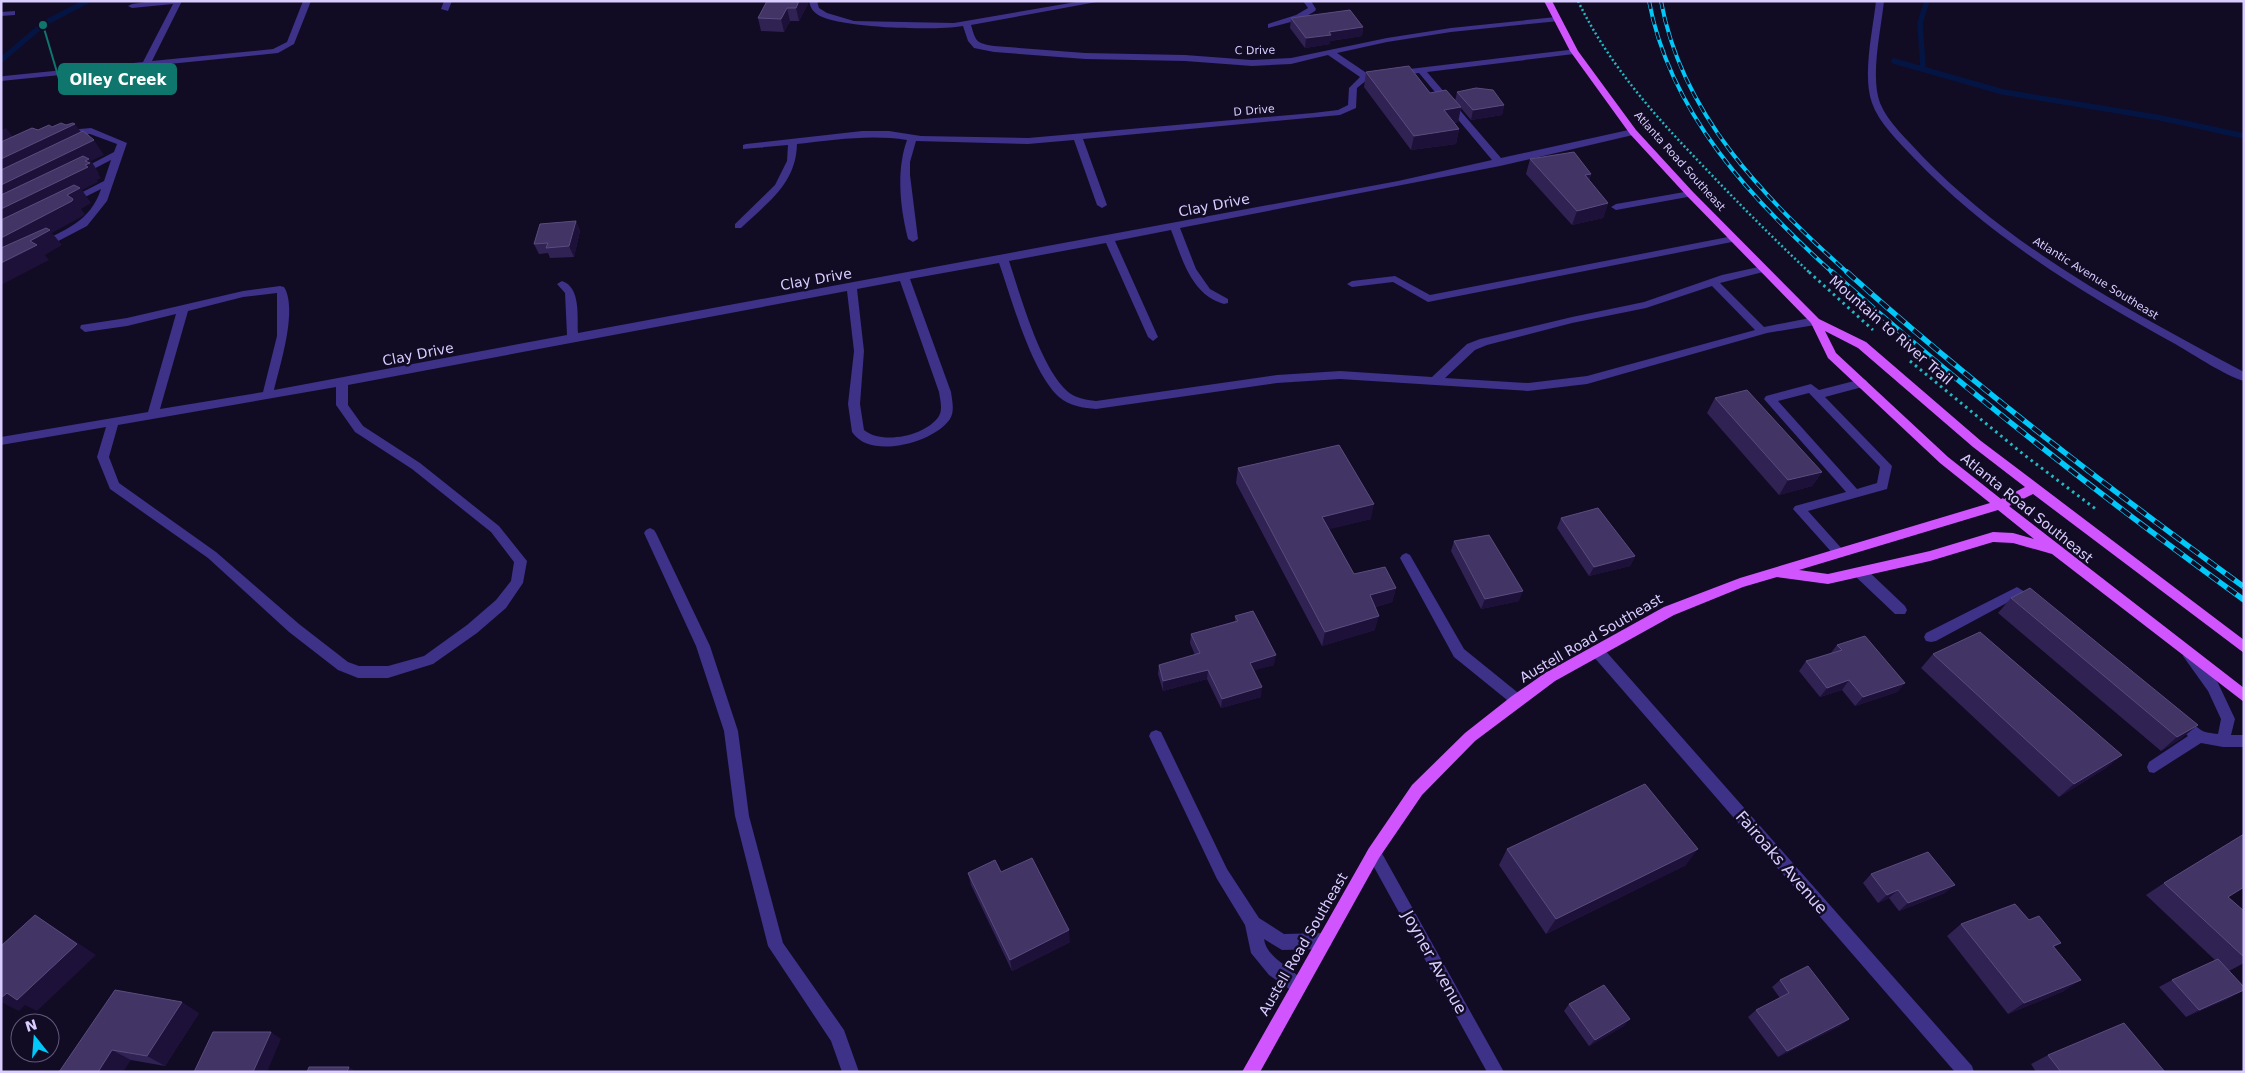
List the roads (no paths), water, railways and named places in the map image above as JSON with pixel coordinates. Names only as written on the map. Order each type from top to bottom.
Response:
[{"type":"main road","name":"Atlanta Road Southeast","points":[[1548,1],[1556,20],[1574,51],[1600,90],[1633,132],[1733,239],[1815,321],[1862,345],[1977,444],[2244,648]]},
{"type":"main road","name":"Atlanta Road Southeast","points":[[1815,321],[1832,355],[1944,460],[2190,656],[2244,696]]},
{"type":"main road","name":"Austell Road Southeast","points":[[1250,1072],[1374,853],[1418,790],[1470,737],[1517,700],[1550,677],[1669,611],[1740,583],[2000,505],[2034,488]]},
{"type":"main road","points":[[1776,572],[1828,579],[1862,573],[1993,537],[2013,538],[2057,551]]},
{"type":"street","points":[[132,6],[177,1]]},
{"type":"street","points":[[146,65],[177,1]]},
{"type":"street","points":[[4,79],[263,53],[284,48],[293,39],[306,1]]},
{"type":"street","points":[[813,1],[815,8],[824,15],[854,23],[954,25],[1098,1]]},
{"type":"street","points":[[1270,26],[1299,17],[1312,10],[1307,1]]},
{"type":"street","name":"Atlantic Avenue Southeast","points":[[1880,1],[1874,76],[1875,101],[1896,132],[1921,161],[1965,202],[2030,252],[2076,282],[2173,339],[2244,376]]},
{"type":"street","points":[[1,14],[12,13]]},
{"type":"street","name":"C Drive","points":[[966,22],[972,41],[977,46],[994,49],[1086,56],[1185,58],[1252,63],[1291,61],[1387,40],[1451,30],[1556,20]]},
{"type":"street","points":[[1329,52],[1366,77],[1574,51]]},
{"type":"street","points":[[1422,71],[1500,163]]},
{"type":"street","name":"D Drive","points":[[746,147],[862,134],[889,134],[912,138],[1028,142],[1340,112],[1352,106],[1351,91],[1355,84],[1366,77]]},
{"type":"street","points":[[34,249],[84,224],[102,201],[122,143],[99,138],[91,131],[55,134]]},
{"type":"street","name":"Clay Drive","points":[[1,441],[268,393],[342,382],[1109,239],[1567,151],[1633,132]]},
{"type":"street","points":[[1078,137],[1102,205]]},
{"type":"street","points":[[912,138],[907,153],[904,176],[908,201],[907,218],[913,239]]},
{"type":"street","points":[[738,226],[779,186],[792,161],[794,141]]},
{"type":"street","points":[[69,178],[119,153]]},
{"type":"street","points":[[59,207],[109,182]]},
{"type":"street","points":[[1616,207],[1690,194]]},
{"type":"street","points":[[1174,226],[1191,269],[1206,291],[1224,301]]},
{"type":"street","points":[[1109,239],[1153,338]]},
{"type":"street","points":[[1352,284],[1394,280],[1428,299],[1733,239]]},
{"type":"street","points":[[1003,259],[1030,336],[1051,378],[1064,394],[1079,403],[1096,405],[1277,379],[1340,375],[1528,387],[1587,380],[1764,332],[1815,321]]},
{"type":"street","points":[[1434,382],[1471,347],[1484,342],[1572,320],[1646,305],[1714,282],[1763,269]]},
{"type":"street","points":[[852,287],[859,351],[854,404],[858,432],[868,440],[883,443],[902,441],[929,431],[945,417],[947,406],[946,392],[933,363],[904,277]]},
{"type":"street","points":[[1714,282],[1764,332]]},
{"type":"street","points":[[562,284],[570,292],[573,338]]},
{"type":"street","points":[[85,328],[127,322],[243,294],[280,289],[283,294],[282,336],[268,393]]},
{"type":"street","points":[[153,414],[161,380],[176,341],[183,308]]},
{"type":"street","points":[[113,421],[103,457],[114,486],[212,555],[294,628],[343,666],[358,672],[388,672],[428,660],[479,623],[501,604],[517,583],[520,561],[495,529],[416,466],[359,429],[342,405],[342,382]]},
{"type":"street","points":[[1817,395],[1862,383]]},
{"type":"street","points":[[1839,554],[1799,509],[1855,494],[1883,486],[1886,466],[1811,388],[1770,399],[1855,494]]},
{"type":"street","points":[[650,533],[703,646],[731,731],[742,816],[776,946],[838,1036],[851,1072]]},
{"type":"street","points":[[1406,558],[1459,652],[1517,700]]},
{"type":"street","points":[[1862,573],[1900,610]]},
{"type":"street","points":[[1931,637],[2017,592],[2040,610]]},
{"type":"street","name":"Fairoaks Avenue","points":[[1598,652],[1966,1072]]},
{"type":"street","points":[[2190,656],[2213,687],[2228,719],[2223,741]]},
{"type":"street","points":[[2169,713],[2199,737],[2223,741],[2244,741]]},
{"type":"street","points":[[1156,736],[1222,874],[1253,923],[1257,947],[1275,969],[1298,987]]},
{"type":"street","points":[[2154,767],[2199,737]]},
{"type":"street","name":"Joyner Avenue","points":[[1374,853],[1496,1072]]},
{"type":"street","points":[[1253,923],[1282,942],[1324,941]]},
{"type":"waterway","points":[[1,60],[45,23],[87,1]]},
{"type":"waterway","points":[[1923,68],[1920,23],[1927,1]]},
{"type":"waterway","points":[[1894,61],[2003,92],[2161,118],[2244,136]]},
{"type":"railway","points":[[1649,1],[1660,42],[1675,80],[1695,117],[1718,151],[1744,184],[1802,245],[1833,273]]},
{"type":"railway","points":[[1661,1],[1672,43],[1687,81],[1708,118],[1731,152],[1787,215],[1848,273]]},
{"type":"railway","points":[[1832,272],[1982,400],[2138,522],[2244,600]]},
{"type":"railway","points":[[1847,272],[1943,355],[2041,434],[2244,587]]},
{"type":"place","name":"Olley Creek","points":[[43,25]]}]
